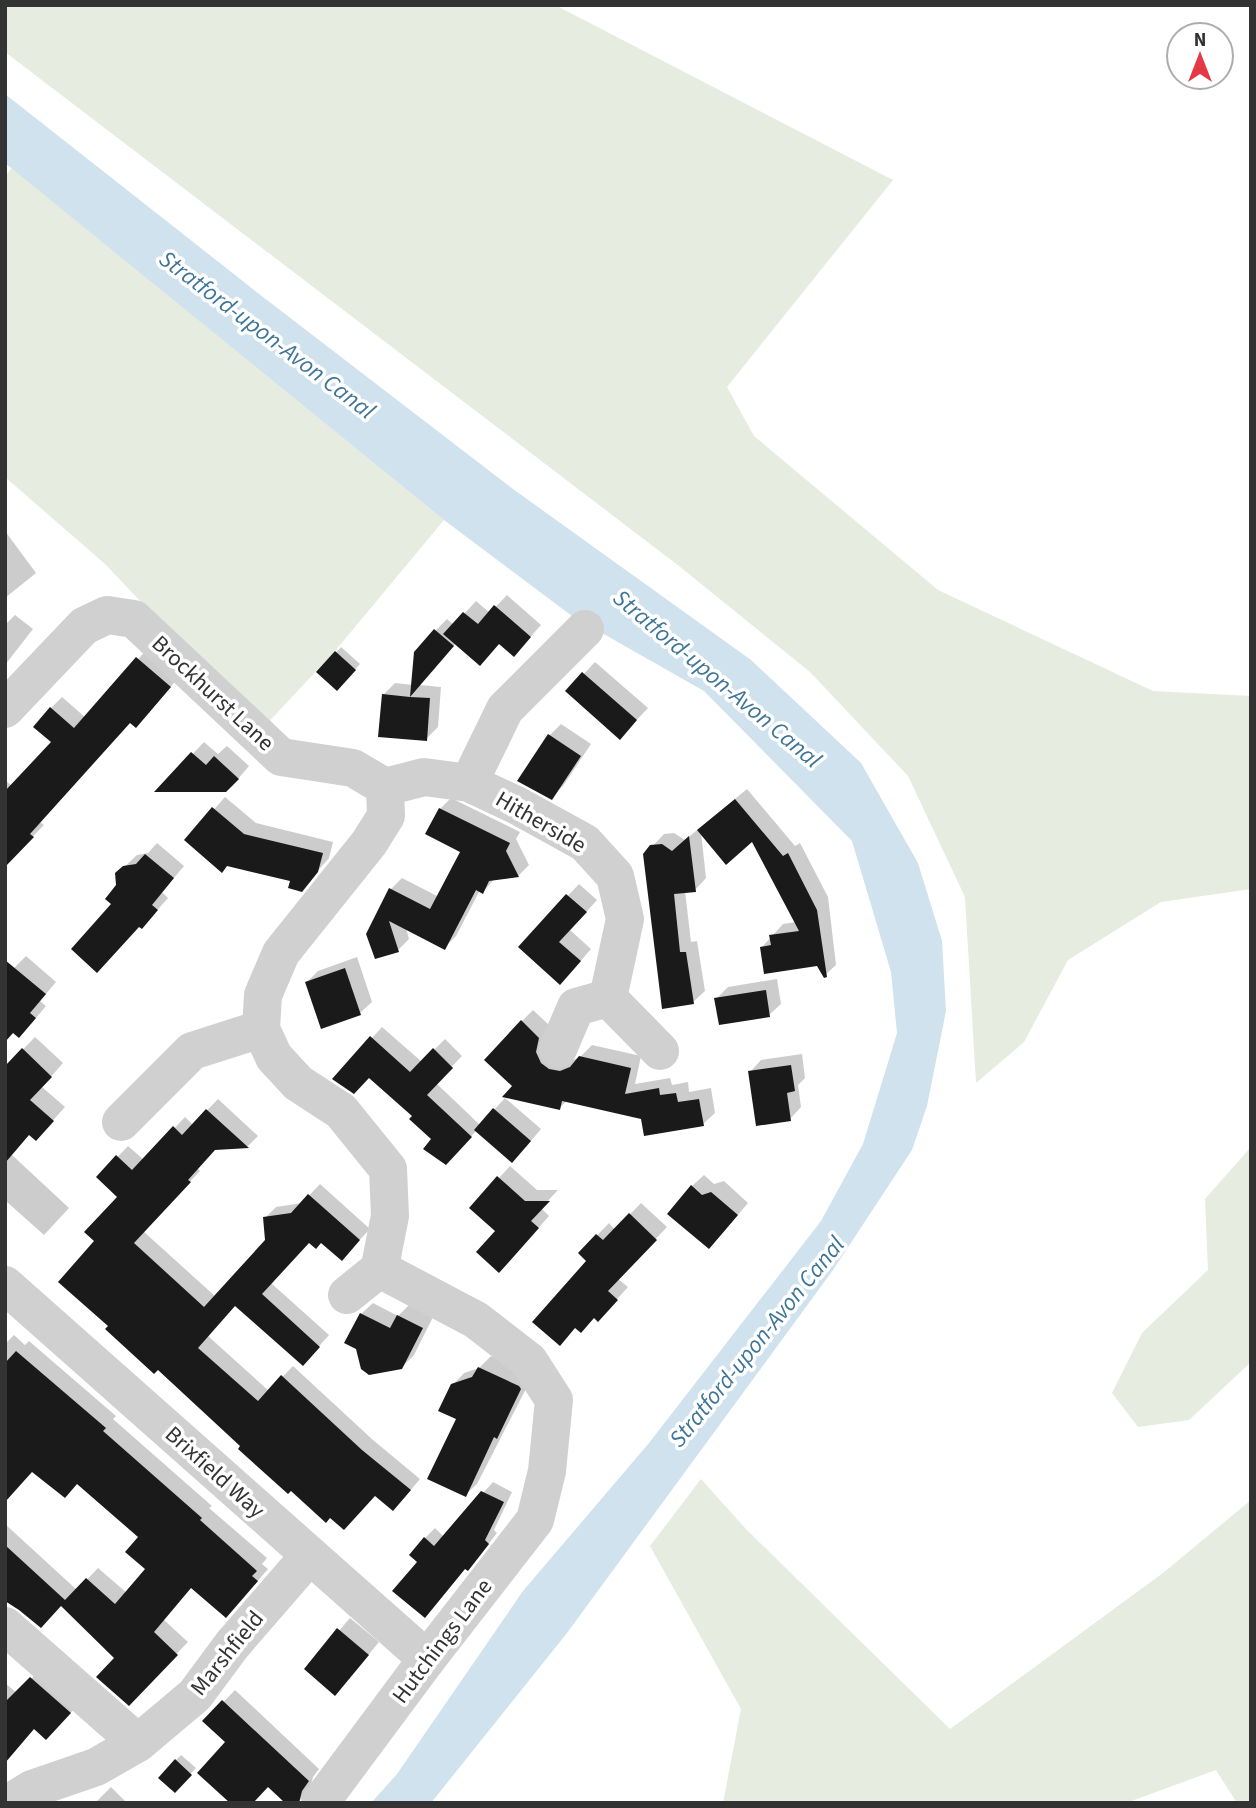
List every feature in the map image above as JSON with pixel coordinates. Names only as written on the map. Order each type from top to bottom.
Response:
[{"type":"street","name":"Brockhurst Lane","points":[[5,709],[84,626],[107,615],[134,619],[281,757],[354,768],[385,787]]},
{"type":"street","name":"Hitherside","points":[[469,783],[505,709],[585,629]]},
{"type":"street","name":"Hitherside","points":[[385,787],[424,777],[469,783],[585,843],[615,876],[625,919],[608,998]]},
{"type":"street","points":[[346,1295],[383,1266],[381,1261],[390,1216],[388,1169],[341,1111],[299,1083],[274,1057],[261,1029],[262,995],[281,953],[369,843],[386,816],[385,787]]},
{"type":"street","points":[[558,1049],[576,1007],[608,998],[660,1051]]},
{"type":"street","points":[[121,1122],[192,1051],[261,1029]]},
{"type":"street","name":"Hutchings Lane","points":[[320,1803],[427,1658],[535,1520],[547,1471],[554,1400],[529,1361],[476,1320],[387,1273],[383,1266]]},
{"type":"street","name":"Brixfield Way","points":[[5,1285],[427,1658]]},
{"type":"street","name":"Marshfield","points":[[9,1803],[32,1789],[96,1767],[138,1742],[195,1695],[232,1645],[309,1556]]},
{"type":"street","points":[[5,1626],[138,1742]]},
{"type":"shaded area","points":[[5,5],[555,5],[893,180],[727,387],[754,436],[938,590],[1153,691],[1251,696],[1251,889],[1161,902],[1068,960],[1024,1042],[976,1083],[965,897],[908,776],[810,672],[679,566],[5,52]]},
{"type":"shaded area","points":[[12,168],[444,520],[335,651],[262,729],[105,564],[5,477],[5,176]]},
{"type":"shaded area","points":[[1251,1147],[1251,1362],[1189,1420],[1138,1427],[1112,1393],[1142,1333],[1208,1270],[1205,1199]]},
{"type":"shaded area","points":[[701,1479],[745,1528],[950,1729],[1163,1573],[1251,1500],[1251,1803],[1237,1803],[1216,1770],[1126,1803],[723,1803],[741,1709],[650,1546]]},
{"type":"water","name":"Stratford-upon-Avon Canal","points":[[5,94],[513,489],[751,660],[861,763],[918,863],[942,941],[946,1011],[927,1106],[912,1150],[833,1270],[567,1633],[431,1803],[371,1803],[397,1774],[523,1591],[649,1443],[821,1221],[863,1144],[897,1033],[891,972],[852,841],[704,691],[572,616],[444,520],[5,163]]},
{"type":"building","points":[[494,605],[531,637],[514,657],[499,644],[480,666],[443,634],[463,612],[478,624]]},
{"type":"building","points":[[434,629],[454,646],[410,697],[414,652]]},
{"type":"building","points":[[335,651],[356,670],[337,691],[316,672]]},
{"type":"building","points":[[136,657],[171,687],[136,728],[130,723],[30,834],[34,837],[5,867],[5,791],[51,742],[33,727],[50,707],[74,728]]},
{"type":"building","points":[[582,672],[637,720],[620,740],[565,691]]},
{"type":"building","points":[[382,694],[430,698],[427,741],[378,737]]},
{"type":"building","points":[[548,734],[581,756],[552,800],[517,781]]},
{"type":"building","points":[[191,752],[206,765],[214,756],[239,779],[226,792],[154,792]]},
{"type":"building","points":[[735,799],[783,856],[788,853],[817,910],[827,977],[824,978],[817,966],[764,974],[760,947],[771,945],[769,935],[799,931],[752,842],[726,865],[697,830]]},
{"type":"building","points":[[212,807],[244,834],[323,853],[318,872],[302,892],[288,888],[290,881],[227,866],[222,873],[184,840]]},
{"type":"building","points":[[439,808],[510,843],[506,851],[519,877],[489,881],[483,894],[476,890],[445,950],[389,921],[399,952],[375,959],[366,934],[389,888],[430,909],[460,852],[425,834]]},
{"type":"building","points":[[689,836],[696,892],[674,894],[680,952],[686,952],[694,1004],[662,1009],[643,854],[650,845],[662,844],[672,851]]},
{"type":"building","points":[[145,854],[174,878],[152,905],[158,910],[97,973],[71,949],[111,904],[105,899],[116,885],[115,873],[123,866],[136,864]]},
{"type":"building","points":[[566,894],[587,912],[559,942],[581,961],[560,985],[518,947]]},
{"type":"building","points":[[5,960],[46,994],[30,1013],[36,1018],[19,1038],[13,1033],[5,1042]]},
{"type":"building","points":[[345,968],[361,1015],[321,1029],[305,982]]},
{"type":"building","points":[[766,990],[770,1017],[719,1025],[714,998]]},
{"type":"building","points":[[521,1020],[539,1038],[536,1052],[541,1063],[549,1069],[560,1071],[570,1067],[579,1056],[631,1068],[625,1094],[659,1088],[660,1095],[676,1093],[678,1102],[699,1099],[704,1126],[644,1136],[641,1119],[562,1101],[560,1110],[502,1097],[512,1086],[484,1060]]},
{"type":"building","points":[[370,1036],[410,1072],[433,1048],[453,1068],[427,1095],[472,1137],[446,1165],[423,1149],[431,1139],[409,1119],[412,1116],[369,1078],[354,1094],[332,1079]]},
{"type":"building","points":[[22,1048],[52,1077],[30,1100],[54,1121],[36,1141],[29,1135],[5,1163],[5,1066]]},
{"type":"building","points":[[791,1065],[795,1091],[787,1093],[791,1121],[756,1126],[748,1071]]},
{"type":"building","points":[[493,1108],[531,1141],[512,1163],[474,1130]]},
{"type":"building","points":[[206,1109],[249,1148],[215,1150],[188,1180],[191,1182],[134,1243],[204,1307],[265,1240],[263,1217],[291,1213],[308,1194],[360,1240],[342,1261],[321,1243],[316,1249],[309,1243],[262,1294],[320,1347],[303,1366],[235,1306],[198,1348],[258,1401],[281,1375],[362,1450],[411,1490],[393,1511],[375,1496],[344,1530],[330,1518],[326,1523],[291,1491],[288,1494],[238,1449],[240,1446],[158,1370],[154,1374],[105,1329],[108,1326],[58,1282],[94,1241],[84,1232],[117,1197],[96,1177],[116,1155],[132,1170],[173,1126],[182,1135]]},
{"type":"building","points":[[497,1176],[525,1201],[550,1201],[531,1221],[539,1228],[499,1273],[476,1252],[495,1231],[469,1208]]},
{"type":"building","points":[[691,1185],[702,1195],[711,1192],[738,1215],[709,1249],[667,1214]]},
{"type":"building","points":[[629,1213],[657,1240],[608,1291],[618,1300],[598,1322],[594,1318],[581,1333],[575,1328],[560,1346],[532,1322],[586,1261],[578,1253],[596,1234],[603,1240]]},
{"type":"building","points":[[360,1313],[390,1328],[397,1315],[423,1328],[402,1369],[369,1375],[361,1369],[356,1349],[344,1343]]},
{"type":"building","points":[[16,1351],[106,1428],[103,1431],[202,1518],[200,1520],[257,1571],[252,1576],[258,1581],[226,1618],[191,1588],[154,1632],[178,1655],[129,1706],[96,1677],[114,1658],[61,1606],[41,1628],[5,1601],[5,1545],[65,1600],[86,1578],[115,1604],[145,1569],[125,1552],[138,1537],[77,1484],[65,1498],[32,1472],[5,1502],[5,1363]]},
{"type":"building","points":[[478,1367],[521,1389],[497,1439],[494,1437],[466,1497],[427,1479],[456,1419],[438,1411],[451,1384],[472,1377]]},
{"type":"building","points":[[481,1491],[504,1502],[485,1540],[489,1544],[425,1618],[392,1591],[417,1562],[409,1555],[424,1537],[434,1546]]},
{"type":"building","points":[[337,1628],[369,1655],[335,1696],[304,1669]]},
{"type":"building","points":[[30,1677],[71,1713],[46,1740],[34,1729],[5,1763],[5,1702]]},
{"type":"building","points":[[222,1700],[309,1781],[302,1791],[299,1803],[285,1803],[268,1787],[253,1803],[230,1803],[197,1773],[225,1742],[202,1721]]},
{"type":"building","points":[[175,1759],[192,1775],[175,1793],[158,1778]]}]
